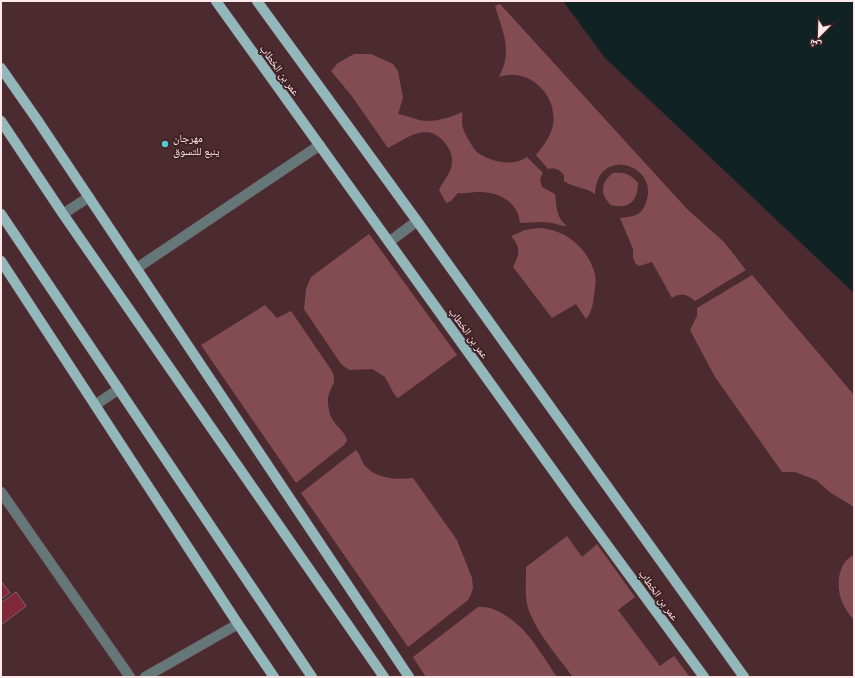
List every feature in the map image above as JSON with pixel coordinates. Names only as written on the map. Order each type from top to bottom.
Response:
[{"type":"main road","name":"عمر بن الخطاب","points":[[216,1],[577,504],[704,677]]},
{"type":"main road","name":"عمر بن الخطاب","points":[[257,1],[417,221],[744,677]]},
{"type":"main road","points":[[1,68],[90,197],[409,677]]},
{"type":"main road","points":[[1,121],[63,214],[384,677]]},
{"type":"main road","points":[[1,214],[312,677]]},
{"type":"main road","points":[[1,261],[274,677]]},
{"type":"street","points":[[137,268],[320,146]]},
{"type":"street","points":[[63,214],[90,197]]},
{"type":"street","points":[[389,242],[417,221]]},
{"type":"street","points":[[95,405],[118,390]]},
{"type":"street","points":[[1,492],[130,677]]},
{"type":"street","points":[[145,677],[159,674],[238,624]]},
{"type":"shaded area","points":[[563,1],[854,1],[854,293],[605,58]]},
{"type":"shaded area","points":[[500,4],[687,209],[724,242],[746,270],[695,301],[681,294],[672,298],[652,262],[639,266],[635,263],[633,249],[620,218],[634,216],[643,209],[647,199],[648,187],[643,177],[635,169],[626,165],[615,165],[605,170],[598,179],[595,194],[564,181],[564,175],[558,170],[554,168],[548,169],[536,155],[551,133],[554,117],[552,106],[540,87],[531,80],[521,76],[510,75],[499,77],[503,67],[506,50],[503,33],[495,6]]},
{"type":"shaded area","points":[[354,54],[371,54],[393,64],[398,71],[403,98],[398,114],[419,120],[430,121],[447,118],[462,112],[462,125],[477,152],[495,161],[502,162],[515,162],[527,157],[543,173],[540,179],[542,187],[555,194],[559,216],[563,223],[567,226],[544,222],[520,223],[518,215],[511,203],[492,193],[458,193],[451,201],[446,203],[439,190],[452,166],[452,157],[448,147],[438,136],[424,132],[409,136],[388,148],[351,95],[331,71],[338,63]]},
{"type":"shaded area","points":[[613,173],[627,174],[638,183],[636,195],[631,203],[623,206],[617,206],[611,205],[607,201],[603,188],[606,180]]},
{"type":"shaded area","points":[[538,228],[548,229],[565,235],[573,240],[586,254],[595,274],[596,283],[592,308],[586,319],[576,304],[552,318],[513,267],[518,254],[518,247],[511,236],[525,230]]},
{"type":"shaded area","points":[[369,234],[457,355],[398,398],[394,394],[385,377],[372,369],[349,370],[341,364],[304,309],[306,289],[311,277]]},
{"type":"shaded area","points":[[752,275],[854,395],[854,507],[831,493],[816,480],[795,472],[782,472],[715,377],[690,330],[697,316],[697,308]]},
{"type":"shaded area","points":[[265,305],[277,318],[291,311],[332,371],[334,383],[328,398],[330,415],[335,424],[346,437],[347,441],[296,483],[201,345]]},
{"type":"shaded area","points":[[356,450],[365,466],[375,474],[394,479],[413,478],[457,540],[472,578],[473,588],[468,600],[408,647],[301,493]]},
{"type":"shaded area","points":[[567,536],[582,557],[597,544],[635,597],[618,610],[660,666],[674,656],[690,677],[573,677],[546,642],[534,622],[527,604],[526,595],[526,567]]},
{"type":"shaded area","points":[[854,554],[854,620],[847,610],[840,595],[839,575],[843,565]]},
{"type":"shaded area","points":[[478,607],[491,608],[514,621],[523,629],[537,647],[557,677],[426,677],[413,657]]},
{"type":"building","points":[[1,581],[10,593],[1,599]]},
{"type":"building","points":[[16,592],[26,606],[1,625],[1,603]]},
{"type":"place","name":"مهرجان ينبع للتسوق","points":[[165,144]]}]
